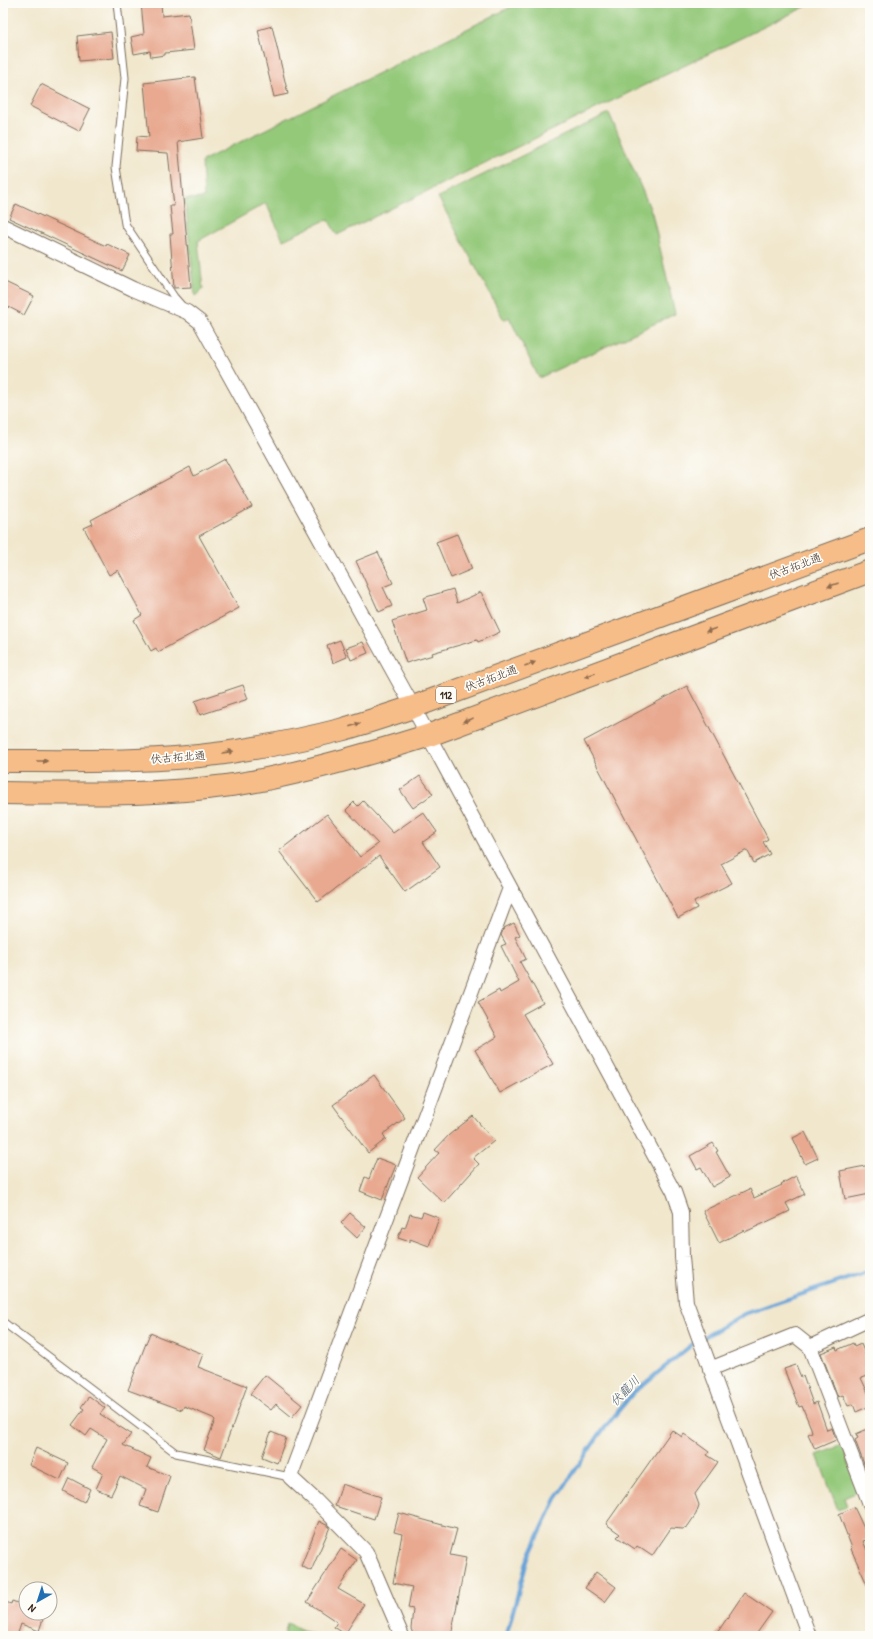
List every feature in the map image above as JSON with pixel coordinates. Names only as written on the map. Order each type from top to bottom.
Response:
[{"type":"main road","name":"伏古拓北通","points":[[3,761],[158,759],[223,753],[278,744],[340,730],[413,708],[870,539]]},
{"type":"main road","points":[[3,793],[128,793],[188,789],[250,782],[306,771],[368,755],[427,736],[870,572]]},
{"type":"street","points":[[3,226],[187,312],[200,322],[413,708],[674,1192],[681,1212],[682,1257],[686,1302],[809,1636]]},
{"type":"street","points":[[402,1636],[366,1552],[290,1477],[510,888]]},
{"type":"street","points":[[810,1347],[870,1319]]},
{"type":"street","points":[[709,1365],[795,1335],[810,1347],[870,1504]]},
{"type":"lane","points":[[117,3],[125,78],[116,167],[125,224],[174,297],[187,312]]},
{"type":"lane","points":[[3,1322],[176,1454],[290,1477]]},
{"type":"green space","points":[[519,3],[813,3],[337,235],[328,219],[283,240],[266,203],[198,241],[203,289],[195,296],[185,199],[204,198],[202,161]]},
{"type":"green space","points":[[609,113],[652,213],[675,314],[539,378],[509,317],[504,320],[438,197]]},
{"type":"green space","points":[[842,1445],[859,1491],[844,1498],[847,1506],[838,1510],[817,1455]]},
{"type":"green space","points":[[287,1623],[316,1636],[284,1636]]},
{"type":"building","points":[[141,3],[161,3],[162,16],[189,13],[194,50],[165,53],[165,55],[151,57],[150,51],[134,54],[131,37],[144,34]]},
{"type":"building","points":[[272,26],[288,94],[274,97],[258,30]]},
{"type":"building","points":[[111,32],[114,58],[79,61],[77,36]]},
{"type":"building","points":[[195,77],[203,138],[178,142],[191,287],[174,288],[170,234],[173,234],[170,206],[174,206],[168,153],[136,151],[137,136],[149,137],[144,83]]},
{"type":"building","points":[[41,84],[90,109],[79,131],[30,106]]},
{"type":"building","points":[[16,204],[106,246],[107,244],[130,255],[122,271],[9,218]]},
{"type":"building","points":[[3,281],[34,296],[24,315],[3,304]]},
{"type":"building","points":[[225,459],[252,507],[199,536],[239,608],[158,652],[156,648],[151,651],[134,620],[142,615],[118,570],[109,575],[84,528],[93,524],[91,520],[190,467],[194,476]]},
{"type":"building","points":[[457,534],[472,569],[451,578],[436,542]]},
{"type":"building","points":[[378,552],[393,583],[383,587],[392,606],[379,612],[356,561]]},
{"type":"building","points":[[453,589],[457,603],[481,592],[500,632],[478,642],[477,640],[432,653],[433,655],[406,663],[392,621],[427,610],[423,598]]},
{"type":"building","points":[[340,640],[347,657],[333,663],[327,645]]},
{"type":"building","points":[[363,642],[368,653],[351,660],[346,648]]},
{"type":"building","points":[[243,685],[248,699],[200,715],[195,701]]},
{"type":"building","points":[[687,686],[768,839],[763,842],[770,854],[754,863],[747,850],[721,864],[732,883],[694,902],[697,908],[678,918],[584,741]]},
{"type":"building","points":[[420,776],[433,794],[413,808],[400,790]]},
{"type":"building","points":[[363,801],[393,833],[423,812],[437,832],[423,842],[440,867],[405,892],[379,856],[318,902],[279,851],[327,814],[360,857],[378,844],[346,810],[354,802],[358,806]]},
{"type":"building","points":[[514,923],[520,935],[515,937],[526,959],[520,962],[543,1003],[523,1014],[553,1064],[500,1093],[475,1050],[497,1037],[478,1002],[499,990],[500,993],[519,982],[501,946],[506,944],[501,935],[504,928]]},
{"type":"building","points":[[374,1075],[405,1118],[383,1134],[386,1139],[368,1153],[333,1105]]},
{"type":"building","points":[[473,1116],[494,1141],[473,1158],[479,1164],[444,1203],[417,1177],[439,1153],[435,1150],[449,1135]]},
{"type":"building","points":[[805,1132],[818,1158],[805,1164],[793,1138]]},
{"type":"building","points":[[713,1143],[718,1151],[716,1152],[730,1177],[712,1187],[701,1167],[697,1169],[690,1156]]},
{"type":"building","points":[[377,1158],[396,1165],[382,1200],[360,1191],[365,1177],[369,1179]]},
{"type":"building","points":[[870,1165],[870,1194],[845,1199],[840,1171]]},
{"type":"building","points":[[796,1176],[805,1194],[786,1203],[790,1211],[745,1232],[744,1230],[719,1243],[703,1211],[750,1189],[754,1198],[782,1185],[781,1184]]},
{"type":"building","points":[[423,1212],[439,1218],[429,1246],[410,1239],[410,1242],[398,1238],[402,1227],[405,1228],[410,1214],[421,1217]]},
{"type":"building","points":[[350,1213],[366,1227],[357,1238],[341,1223]]},
{"type":"building","points":[[150,1333],[203,1354],[198,1367],[247,1386],[221,1457],[204,1450],[215,1420],[213,1418],[184,1406],[182,1410],[128,1390]]},
{"type":"building","points":[[853,1343],[854,1347],[861,1344],[870,1365],[870,1375],[861,1378],[870,1397],[870,1406],[856,1412],[853,1404],[848,1406],[843,1395],[838,1397],[821,1353],[836,1347],[837,1350]]},
{"type":"building","points":[[796,1365],[801,1377],[803,1376],[813,1404],[817,1402],[827,1430],[832,1428],[836,1440],[815,1449],[808,1434],[812,1432],[811,1428],[802,1406],[799,1407],[784,1369]]},
{"type":"building","points":[[265,1375],[302,1405],[292,1417],[276,1404],[271,1410],[250,1394]]},
{"type":"building","points":[[89,1396],[105,1408],[100,1414],[131,1434],[123,1445],[151,1458],[147,1467],[170,1476],[158,1512],[140,1506],[146,1489],[120,1476],[111,1495],[96,1489],[103,1473],[92,1467],[107,1439],[91,1429],[86,1436],[72,1425],[84,1409],[81,1407]]},
{"type":"building","points":[[870,1428],[870,1480],[855,1440],[858,1438],[856,1434]]},
{"type":"building","points":[[672,1430],[682,1437],[684,1434],[709,1452],[707,1455],[718,1462],[695,1494],[699,1505],[696,1514],[688,1526],[683,1529],[671,1528],[652,1556],[637,1546],[635,1549],[617,1537],[620,1534],[606,1524]]},
{"type":"building","points":[[271,1432],[286,1438],[277,1463],[262,1457]]},
{"type":"building","points":[[36,1448],[68,1463],[60,1480],[29,1465]]},
{"type":"building","points":[[69,1478],[90,1489],[84,1502],[63,1491]]},
{"type":"building","points":[[342,1484],[381,1497],[374,1519],[335,1506]]},
{"type":"building","points":[[854,1507],[869,1539],[863,1541],[870,1557],[870,1591],[851,1549],[852,1548],[839,1514]]},
{"type":"building","points":[[399,1513],[457,1529],[450,1555],[466,1558],[451,1636],[414,1636],[411,1629],[413,1609],[408,1608],[412,1587],[393,1583],[402,1534],[394,1532]]},
{"type":"building","points":[[319,1521],[330,1527],[311,1571],[301,1566]]},
{"type":"building","points":[[341,1549],[357,1560],[338,1589],[364,1604],[345,1634],[334,1627],[337,1622],[307,1602]]},
{"type":"building","points":[[596,1572],[616,1587],[605,1602],[585,1588]]},
{"type":"building","points":[[744,1593],[772,1612],[755,1636],[715,1636]]},
{"type":"building","points":[[3,1601],[11,1604],[12,1601],[18,1603],[18,1621],[42,1621],[39,1631],[21,1624],[17,1636],[3,1636]]},
{"type":"waterway","name":"伏籠川","points":[[506,1636],[528,1558],[556,1499],[599,1435],[633,1393],[694,1343],[744,1314],[870,1271]]}]
